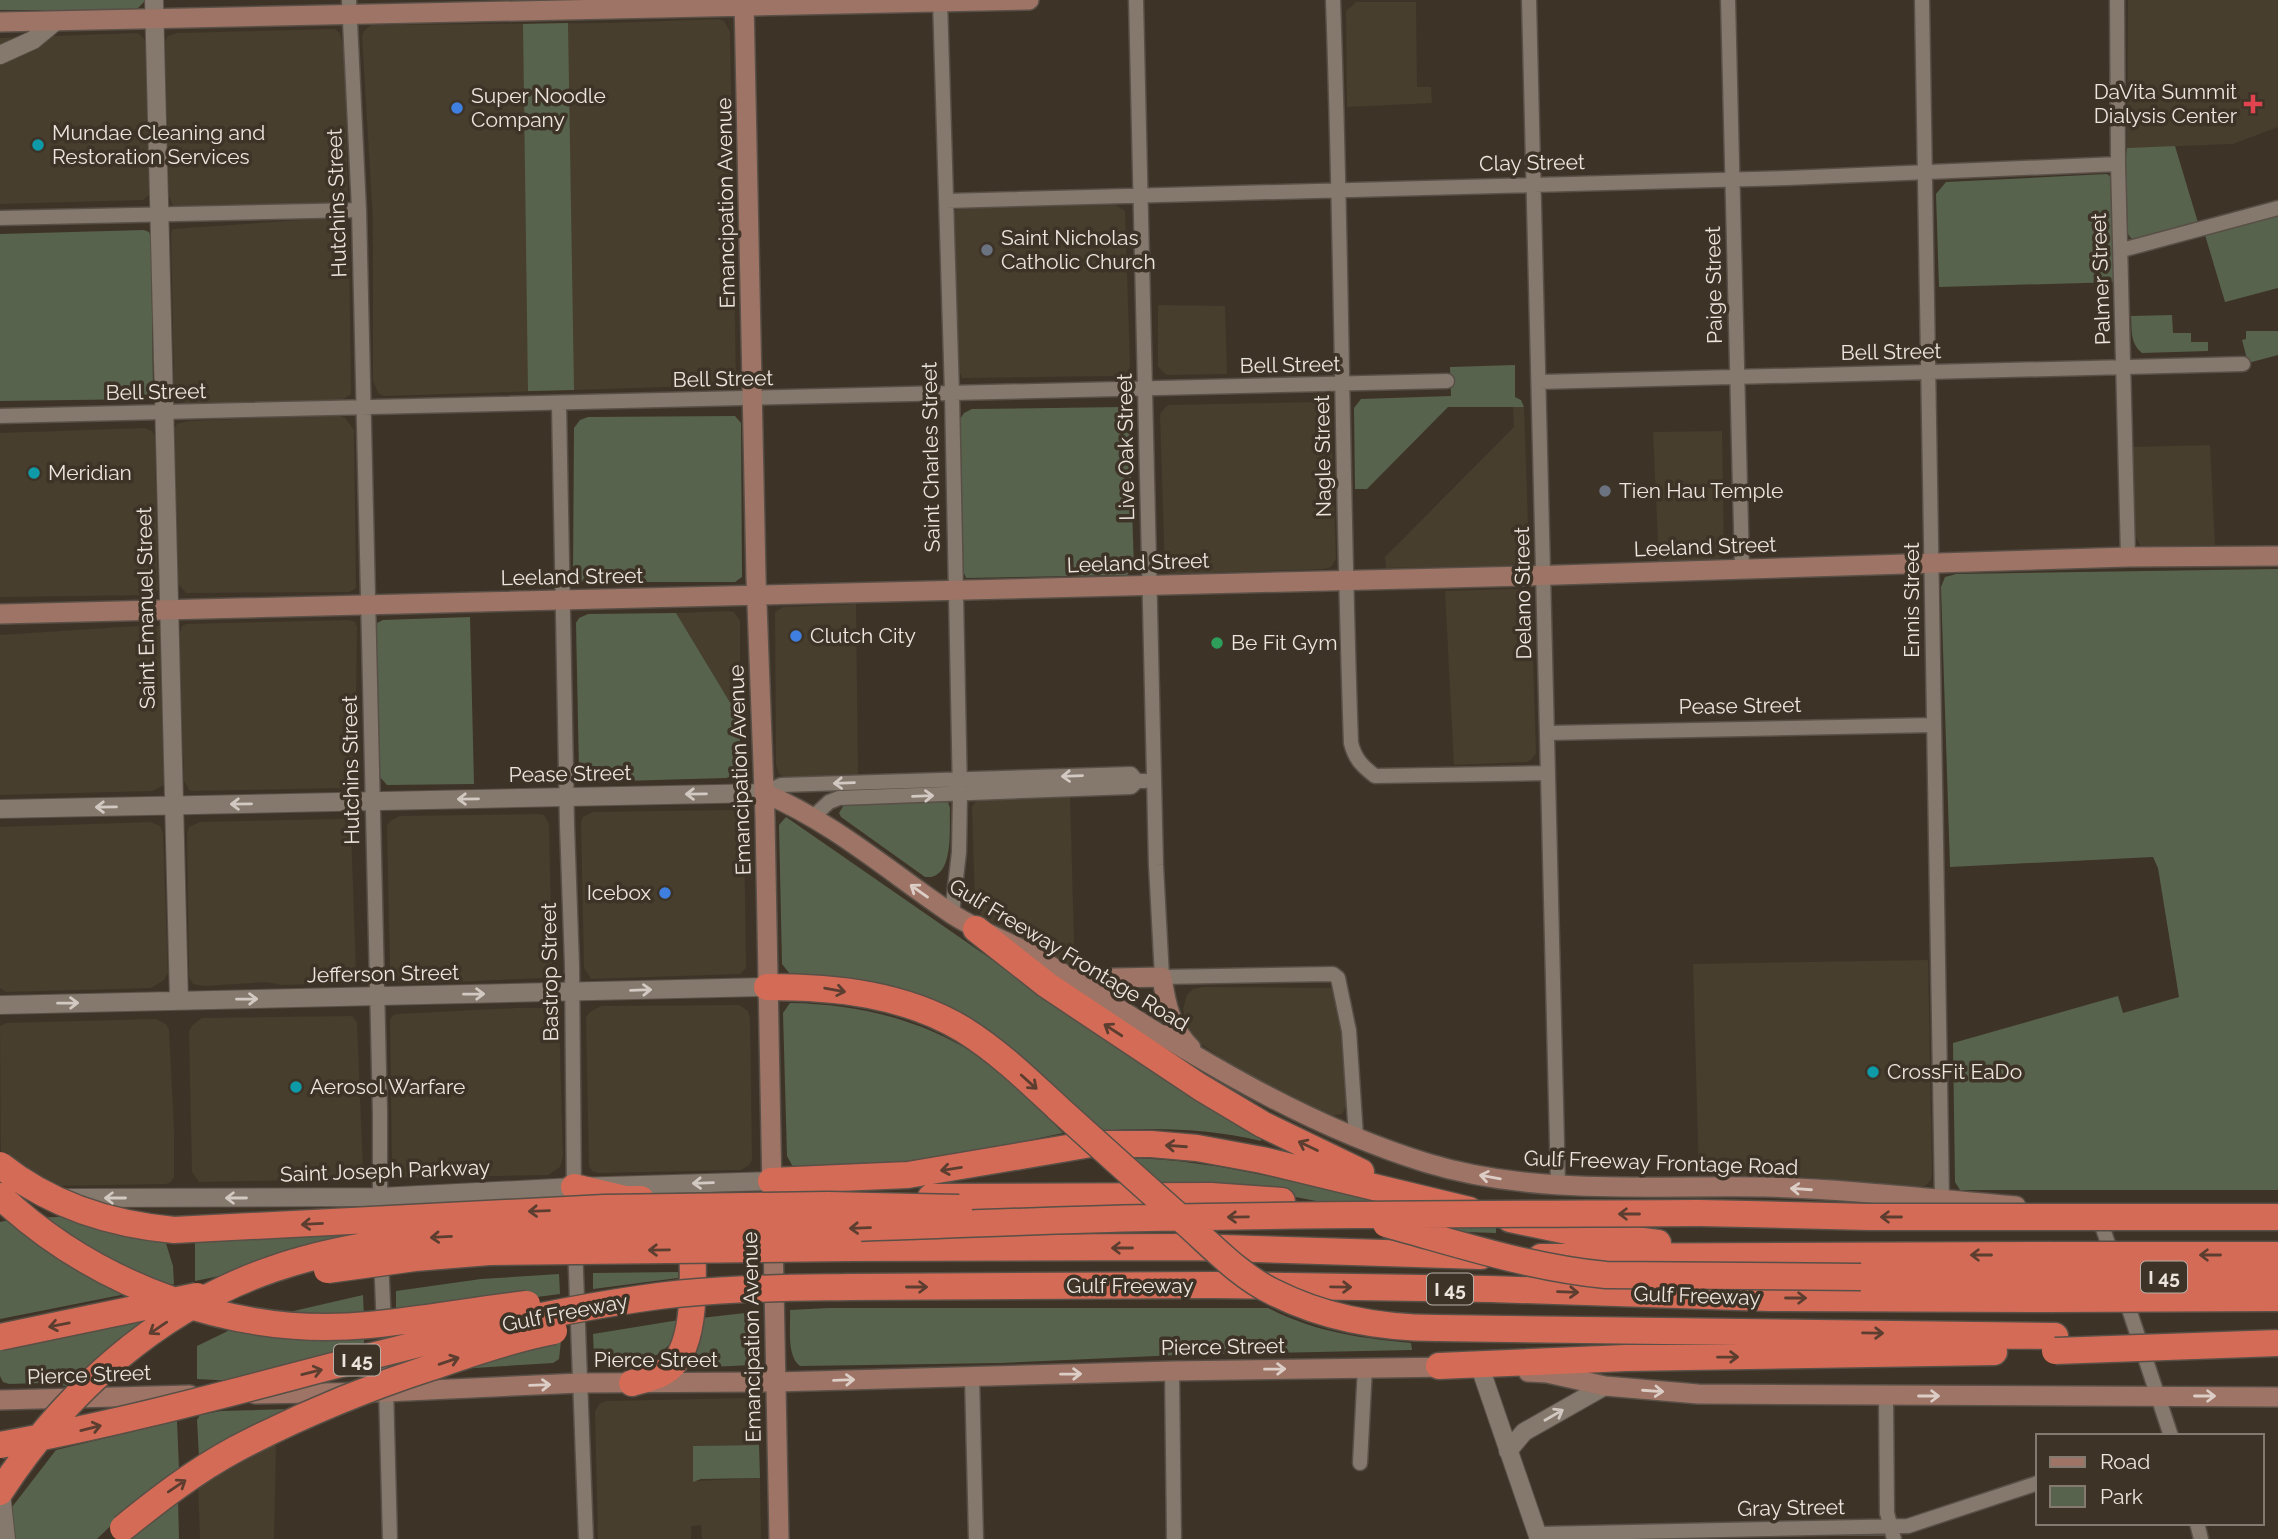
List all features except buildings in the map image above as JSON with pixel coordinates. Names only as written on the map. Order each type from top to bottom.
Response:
[{"type":"highway","points":[[976,929],[1047,985],[1234,1108],[1414,1196]]},
{"type":"highway","points":[[767,987],[820,987],[895,1000],[964,1030],[1008,1062],[1234,1266],[1270,1291],[1298,1304],[1343,1318],[1377,1326],[1437,1328],[2055,1343],[2278,1343]]},
{"type":"highway","points":[[574,1187],[625,1199],[708,1198],[908,1175],[1091,1144],[1151,1144],[1197,1147],[1262,1160],[1572,1232],[1732,1256]]},
{"type":"highway","points":[[0,1164],[21,1181],[68,1206],[122,1223],[174,1230],[681,1206],[828,1205],[1056,1209],[1149,1218]]},
{"type":"highway","name":"Gulf Freeway","points":[[772,1189],[1211,1196],[1282,1201],[1326,1209],[1541,1266],[1606,1275],[2278,1277]]},
{"type":"highway","points":[[0,1197],[56,1241],[94,1265],[136,1285],[166,1298],[213,1312],[282,1325],[368,1325],[563,1299],[716,1290]]},
{"type":"highway","points":[[632,1383],[664,1372],[679,1358],[686,1345],[690,1327],[693,1211],[699,1203],[708,1198]]},
{"type":"highway","points":[[0,1492],[29,1450],[67,1405],[110,1365],[149,1335],[206,1298],[247,1279],[291,1264],[345,1249],[388,1241],[504,1234],[815,1229],[1149,1218],[1698,1213],[1869,1217],[2278,1214]]},
{"type":"highway","name":"Gulf Freeway","points":[[0,1337],[280,1278],[355,1265],[489,1252],[1190,1247],[1575,1258],[1732,1256],[2049,1277],[2278,1298]]},
{"type":"highway","name":"Gulf Freeway","points":[[0,1446],[68,1433],[544,1315],[659,1296],[716,1290],[1213,1285],[1490,1289],[1769,1298],[2049,1277],[2278,1255]]},
{"type":"highway","points":[[113,1539],[174,1488],[234,1450],[310,1413],[467,1354],[556,1331],[664,1311],[849,1287]]},
{"type":"highway","points":[[1439,1366],[2278,1336]]},
{"type":"main road","points":[[0,22],[57,21],[155,9],[1029,0]]},
{"type":"main road","name":"Emancipation Avenue","points":[[744,3],[779,1539]]},
{"type":"main road","name":"Leeland Street","points":[[0,614],[955,591],[2128,557],[2278,556]]},
{"type":"main road","name":"Gulf Freeway Frontage Road","points":[[764,793],[813,817],[952,914],[976,929],[1035,956],[1206,1064],[1267,1097],[1356,1136],[1425,1162],[1469,1174],[1558,1185],[1770,1187],[2098,1213],[2278,1214]]},
{"type":"main road","points":[[1071,979],[1162,977],[1170,1017],[1177,1034],[1206,1064]]},
{"type":"main road","points":[[1439,1366],[1548,1373],[1605,1386],[1698,1394],[2278,1396]]},
{"type":"main road","name":"Pierce Street","points":[[0,1401],[386,1392],[579,1383],[1439,1366]]},
{"type":"street","name":"Live Oak Street","points":[[1136,0],[1154,781],[1162,977]]},
{"type":"street","name":"Nagle Street","points":[[1333,0],[1340,189],[1346,580],[1351,743],[1354,755],[1361,766],[1375,776],[1548,773]]},
{"type":"street","name":"Delano Street","points":[[1530,0],[1558,1185]]},
{"type":"street","name":"Paige Street","points":[[1728,0],[1742,568]]},
{"type":"street","name":"Ennis Street","points":[[1923,0],[1942,1200]]},
{"type":"street","name":"Palmer Street","points":[[2116,0],[2128,557]]},
{"type":"street","name":"Saint Charles Street","points":[[940,1],[952,394],[960,795],[959,852],[952,914]]},
{"type":"street","name":"Hutchins Street","points":[[349,7],[359,210],[390,1539]]},
{"type":"street","name":"Saint Emanuel Street","points":[[155,9],[179,1001]]},
{"type":"street","points":[[0,55],[33,40],[57,21]]},
{"type":"street","name":"Clay Street","points":[[946,201],[1926,174],[2118,164]]},
{"type":"street","points":[[2122,250],[2278,208]]},
{"type":"street","points":[[0,218],[359,210]]},
{"type":"street","name":"Bell Street","points":[[1539,382],[2243,365]]},
{"type":"street","name":"Bell Street","points":[[0,416],[1447,381]]},
{"type":"street","name":"Bastrop Street","points":[[559,404],[574,1187],[586,1539]]},
{"type":"street","name":"Pease Street","points":[[1547,733],[1934,725]]},
{"type":"street","name":"Pease Street","points":[[0,809],[764,793],[781,785],[1131,774],[1137,781]]},
{"type":"street","name":"Pease Street","points":[[813,817],[829,802],[839,798],[1131,787],[1137,781],[1154,781]]},
{"type":"street","points":[[1162,977],[1333,974],[1338,978],[1349,1031],[1356,1136]]},
{"type":"street","name":"Jefferson Street","points":[[0,1004],[767,987]]},
{"type":"street","name":"Saint Joseph Parkway","points":[[0,1197],[380,1197],[574,1187],[772,1189]]},
{"type":"street","points":[[2098,1213],[2170,1434]]},
{"type":"street","points":[[1360,1463],[1365,1367]]},
{"type":"street","points":[[1481,1370],[1539,1537]]},
{"type":"street","points":[[1172,1371],[1174,1539]]},
{"type":"street","points":[[972,1376],[976,1539]]},
{"type":"street","points":[[1508,1451],[1524,1432],[1605,1386]]},
{"type":"street","points":[[1886,1396],[1887,1513],[1892,1533]]},
{"type":"street","points":[[0,1483],[6,1539]]},
{"type":"street","name":"Gray Street","points":[[1539,1537],[1892,1533],[2036,1484]]},
{"type":"shaded area","points":[[2128,0],[2278,0],[2278,127],[2233,144],[2127,148]]},
{"type":"shaded area","points":[[1356,2],[1416,2],[1417,87],[1431,87],[1432,103],[1347,107],[1346,11]]},
{"type":"shaded area","points":[[718,19],[724,21],[730,32],[736,381],[730,385],[384,396],[378,393],[373,381],[373,220],[362,37],[364,31],[371,25],[610,23]]},
{"type":"shaded area","points":[[335,29],[340,33],[344,49],[348,196],[334,206],[177,208],[172,204],[169,196],[165,40],[168,36],[177,33]]},
{"type":"shaded area","points":[[138,33],[146,41],[149,195],[143,200],[0,204],[0,38]]},
{"type":"shaded area","points":[[1116,205],[1125,211],[1130,366],[1127,373],[1120,376],[962,378],[957,364],[953,216],[956,210],[964,206]]},
{"type":"shaded area","points":[[331,218],[345,225],[349,238],[351,394],[342,400],[181,403],[174,391],[173,229]]},
{"type":"shaded area","points":[[1158,305],[1225,306],[1227,374],[1167,375],[1162,371],[1158,366]]},
{"type":"shaded area","points":[[1320,402],[1327,405],[1331,415],[1336,559],[1331,567],[1170,574],[1165,571],[1160,414],[1164,409],[1168,405]]},
{"type":"shaded area","points":[[1513,407],[1524,407],[1529,552],[1527,559],[1522,563],[1505,566],[1386,568],[1385,557],[1514,427]]},
{"type":"shaded area","points":[[336,415],[345,418],[354,430],[356,588],[350,592],[186,593],[178,584],[173,430],[177,424],[188,421]]},
{"type":"shaded area","points":[[145,428],[155,436],[158,590],[151,595],[0,597],[0,433]]},
{"type":"shaded area","points":[[1722,431],[1724,556],[1718,559],[1659,562],[1653,432]]},
{"type":"shaded area","points":[[2210,445],[2215,545],[2141,547],[2134,533],[2133,447]]},
{"type":"shaded area","points":[[1525,589],[1531,596],[1536,753],[1527,762],[1454,765],[1445,591]]},
{"type":"shaded area","points":[[856,604],[858,775],[784,777],[779,774],[776,765],[775,612],[783,607]]},
{"type":"shaded area","points":[[734,612],[740,621],[740,719],[676,613]]},
{"type":"shaded area","points":[[349,620],[355,622],[357,627],[355,774],[349,786],[190,791],[184,781],[179,636],[182,626]]},
{"type":"shaded area","points":[[154,625],[162,627],[164,631],[164,785],[152,791],[0,795],[0,635]]},
{"type":"shaded area","points":[[1070,797],[1075,971],[1066,969],[981,915],[975,901],[972,807],[976,801],[984,798]]},
{"type":"shaded area","points":[[735,810],[742,816],[744,825],[746,968],[740,974],[591,979],[584,968],[583,817],[593,812]]},
{"type":"shaded area","points":[[544,815],[549,824],[552,965],[547,975],[543,978],[403,984],[396,981],[390,967],[387,826],[390,821],[400,816]]},
{"type":"shaded area","points":[[347,819],[351,827],[354,979],[349,983],[193,984],[189,977],[189,827],[200,822]]},
{"type":"shaded area","points":[[151,822],[160,826],[163,832],[168,973],[164,980],[151,988],[6,992],[0,988],[0,827]]},
{"type":"shaded area","points":[[1928,960],[1932,1171],[1931,1180],[1925,1186],[1916,1188],[1807,1177],[1699,1176],[1693,964]]},
{"type":"shaded area","points":[[1331,988],[1336,991],[1350,1092],[1342,1114],[1329,1116],[1257,1082],[1195,1040],[1187,1030],[1183,1009],[1187,995],[1193,989]]},
{"type":"shaded area","points":[[739,1005],[748,1011],[750,1018],[752,1160],[749,1165],[741,1170],[592,1171],[589,1166],[586,1017],[590,1012],[601,1006]]},
{"type":"shaded area","points":[[548,1008],[555,1011],[559,1019],[563,1156],[560,1167],[548,1175],[400,1178],[394,1175],[392,1016]]},
{"type":"shaded area","points":[[352,1016],[357,1022],[363,1170],[358,1177],[199,1182],[192,1172],[189,1031],[193,1025],[202,1018]]},
{"type":"shaded area","points":[[156,1019],[166,1024],[169,1030],[174,1130],[174,1177],[171,1182],[1,1185],[0,1026],[6,1023]]},
{"type":"shaded area","points":[[749,1398],[757,1405],[759,1445],[693,1446],[693,1481],[760,1478],[761,1539],[702,1539],[701,1525],[691,1526],[691,1539],[598,1539],[595,1412],[599,1404],[606,1401]]},
{"type":"shaded area","points":[[276,1441],[274,1539],[200,1539],[198,1484]]},
{"type":"green space","points":[[0,0],[144,2],[136,10],[0,10]]},
{"type":"green space","points":[[568,23],[574,390],[528,391],[523,24]]},
{"type":"green space","points":[[2175,146],[2199,226],[2133,241],[2128,234],[2125,165],[2127,148]]},
{"type":"green space","points":[[2107,174],[2112,178],[2118,282],[1939,287],[1936,194],[1946,182]]},
{"type":"green space","points":[[2278,215],[2278,288],[2225,302],[2205,235]]},
{"type":"green space","points":[[149,232],[151,237],[153,392],[145,399],[0,401],[0,234]]},
{"type":"green space","points":[[2172,315],[2173,333],[2191,333],[2191,342],[2208,342],[2208,351],[2142,353],[2138,349],[2132,336],[2131,316]]},
{"type":"green space","points":[[2246,331],[2278,331],[2278,355],[2248,363],[2242,340],[2246,339]]},
{"type":"green space","points":[[1515,365],[1515,397],[1521,400],[1524,407],[1448,407],[1367,489],[1355,489],[1354,408],[1361,399],[1451,396],[1450,367]]},
{"type":"green space","points":[[1122,407],[1129,419],[1134,568],[1127,575],[966,578],[962,568],[957,424],[964,413],[972,409]]},
{"type":"green space","points":[[735,416],[741,423],[742,577],[735,582],[577,582],[573,572],[574,428],[580,420],[588,417]]},
{"type":"green space","points":[[2278,569],[2278,1190],[1960,1190],[1955,1182],[1953,1043],[2118,996],[2123,1013],[2179,997],[2158,868],[2153,857],[1950,867],[1941,587],[1945,577],[1956,574]]},
{"type":"green space","points":[[676,613],[740,719],[740,773],[726,778],[586,782],[579,771],[576,623],[579,618],[588,614]]},
{"type":"green space","points":[[470,617],[474,784],[387,785],[379,776],[375,624],[383,620]]},
{"type":"green space","points":[[941,799],[948,802],[950,808],[950,839],[946,862],[935,876],[925,877],[839,813],[845,803]]},
{"type":"green space","points":[[786,817],[1030,986],[1263,1134],[1261,1141],[1221,1133],[1179,1130],[1097,1131],[1012,1051],[839,978],[790,974],[782,964],[779,825]]},
{"type":"green space","points":[[790,1003],[849,1008],[907,1022],[934,1032],[986,1061],[1023,1092],[1063,1133],[937,1160],[892,1166],[793,1167],[787,1156],[783,1013]]},
{"type":"green space","points":[[1126,1158],[1220,1167],[1266,1176],[1496,1228],[1496,1233],[1434,1231],[1363,1210],[1285,1195],[1162,1190]]},
{"type":"green space","points":[[76,1216],[164,1237],[173,1266],[174,1284],[158,1287],[36,1218]]},
{"type":"green space","points":[[13,1219],[131,1293],[0,1319],[0,1222]]},
{"type":"green space","points":[[362,1235],[268,1266],[195,1281],[195,1238]]},
{"type":"green space","points":[[678,1272],[678,1278],[593,1289],[593,1273]]},
{"type":"green space","points":[[559,1274],[560,1294],[396,1315],[396,1291],[481,1279]]},
{"type":"green space","points":[[363,1295],[364,1318],[272,1316]]},
{"type":"green space","points":[[1268,1308],[1303,1323],[1338,1333],[1411,1343],[1412,1350],[1178,1355],[1001,1363],[800,1366],[791,1348],[790,1310]]},
{"type":"green space","points":[[167,1311],[74,1387],[42,1383],[9,1384],[3,1382],[0,1376],[0,1345]]},
{"type":"green space","points":[[754,1312],[756,1356],[751,1365],[692,1368],[689,1365],[702,1336],[701,1318]]},
{"type":"green space","points":[[679,1320],[669,1345],[649,1358],[611,1363],[597,1362],[594,1356],[593,1334]]},
{"type":"green space","points":[[242,1327],[364,1334],[364,1348],[234,1381],[197,1379],[197,1346]]},
{"type":"green space","points":[[561,1341],[559,1359],[553,1363],[459,1369]]},
{"type":"green space","points":[[290,1409],[199,1457],[197,1420],[200,1415],[221,1411]]},
{"type":"green space","points":[[177,1421],[179,1469],[132,1505],[97,1539],[15,1539],[12,1507],[56,1450]]},
{"type":"green space","points":[[759,1445],[760,1478],[701,1479],[693,1482],[693,1446]]},
{"type":"green space","points":[[178,1498],[179,1539],[128,1539]]},
{"type":"place","name":"DaVita Summit Dialysis Center","points":[[2253,104]]},
{"type":"place","name":"Super Noodle Company","points":[[457,108]]},
{"type":"place","name":"Mundae Cleaning and Restoration Services","points":[[38,145]]},
{"type":"place","name":"Saint Nicholas Catholic Church","points":[[987,250]]},
{"type":"place","name":"Meridian","points":[[34,473]]},
{"type":"place","name":"Tien Hau Temple","points":[[1605,491]]},
{"type":"place","name":"Clutch City","points":[[796,636]]},
{"type":"place","name":"Be Fit Gym","points":[[1217,643]]},
{"type":"place","name":"Icebox","points":[[665,893]]},
{"type":"place","name":"CrossFit EaDo","points":[[1873,1072]]},
{"type":"place","name":"Aerosol Warfare","points":[[296,1087]]}]
